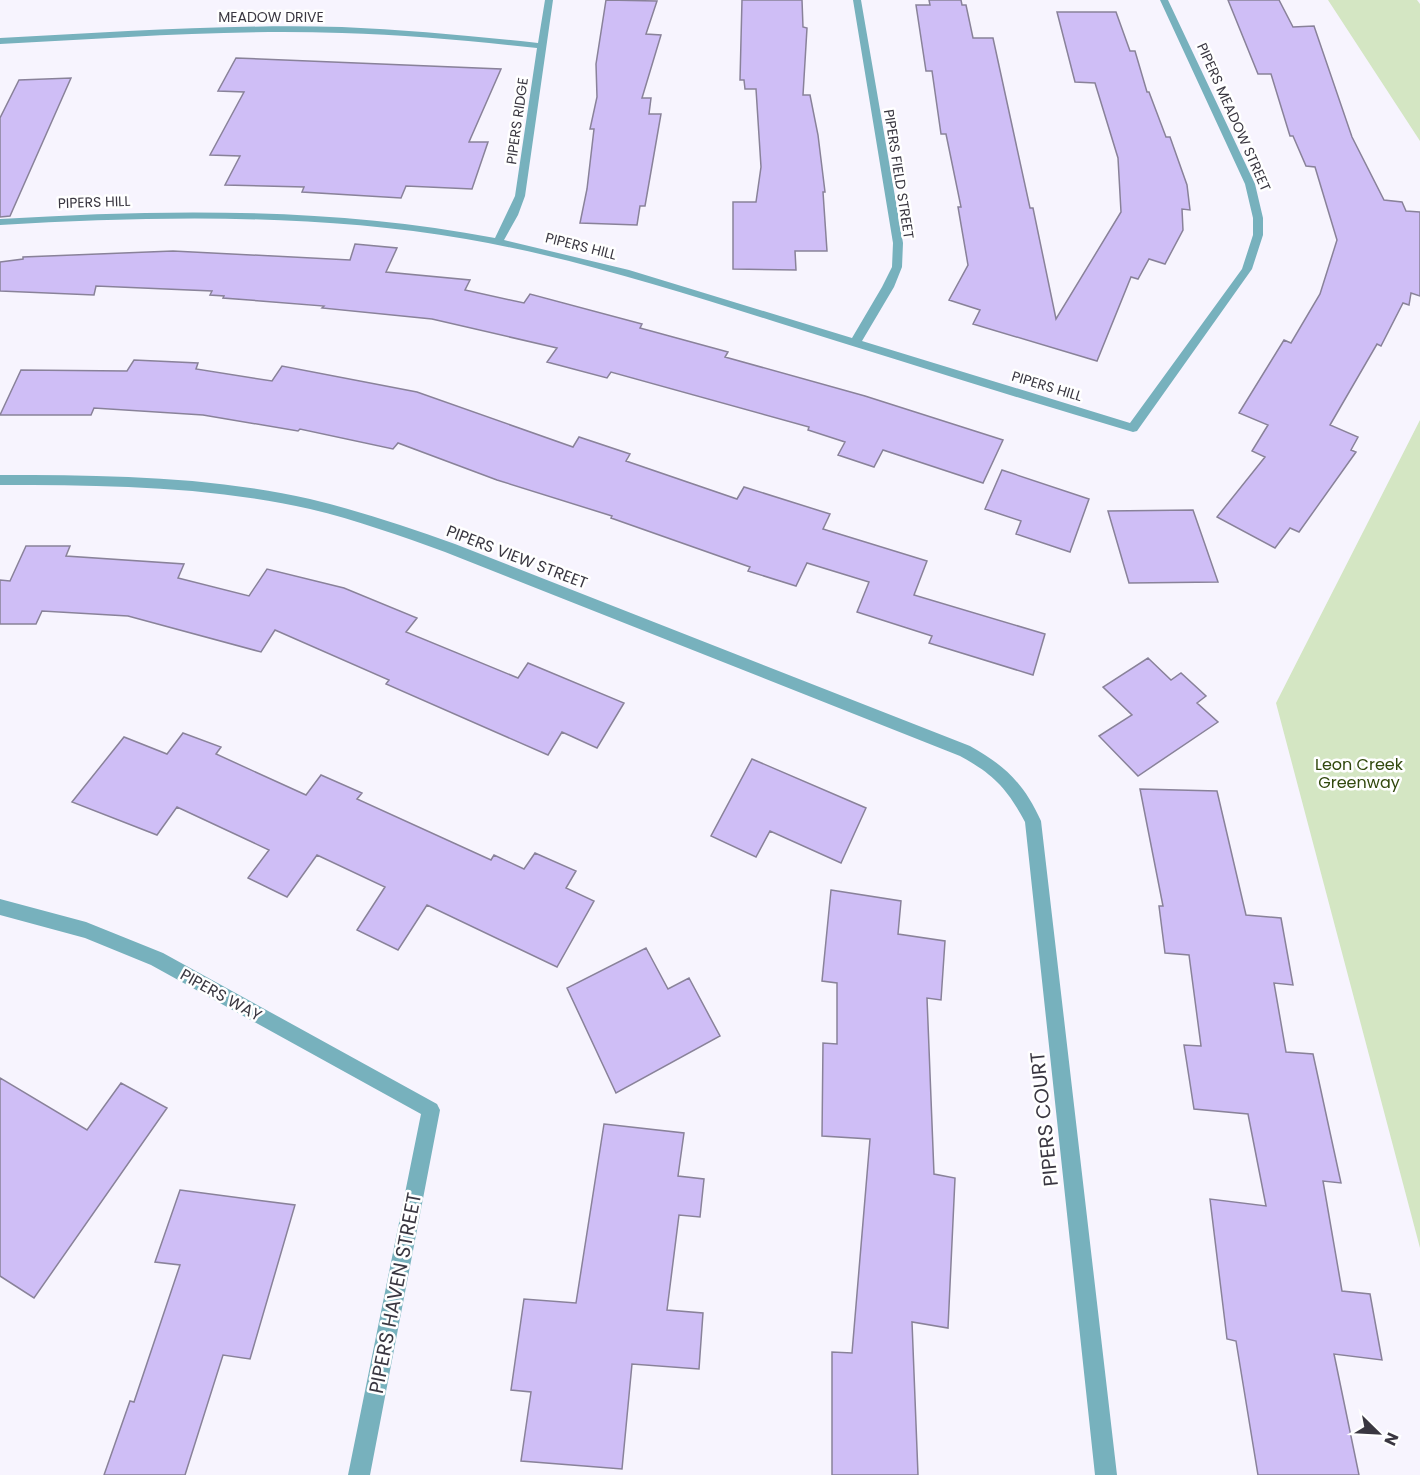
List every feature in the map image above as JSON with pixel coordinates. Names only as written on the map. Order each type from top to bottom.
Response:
[{"type":"street","name":"PIPERS RIDGE","points":[[498,242],[513,215],[520,196],[549,0]]},
{"type":"street","name":"PIPERS FIELD STREET","points":[[855,342],[888,287],[897,267],[898,243],[857,0]]},
{"type":"street","name":"PIPERS MEADOW STREET","points":[[1133,428],[1247,269],[1258,235],[1258,218],[1250,184],[1164,0]]},
{"type":"street","name":"MEADOW DRIVE","points":[[0,41],[191,31],[340,30],[432,34],[542,46]]},
{"type":"street","name":"PIPERS HILL","points":[[0,222],[96,216],[221,214],[343,220],[463,235],[575,258],[1133,428]]},
{"type":"street","name":"PIPERS VIEW STREET","points":[[0,480],[116,480],[214,488],[309,504],[377,522],[450,548],[964,751],[998,769]]},
{"type":"street","name":"PIPERS COURT","points":[[998,769],[1016,788],[1033,821],[1106,1475]]},
{"type":"street","name":"PIPERS WAY","points":[[0,907],[86,930],[157,959],[431,1110]]},
{"type":"street","name":"PIPERS HAVEN STREET","points":[[359,1475],[431,1110]]},
{"type":"green space","points":[[1328,0],[1417,0],[1420,4],[1420,141]]},
{"type":"green space","name":"Leon Creek Greenway","points":[[1420,420],[1420,1248],[1276,703]]},
{"type":"building","points":[[606,0],[657,1],[646,34],[661,35],[642,98],[651,98],[649,114],[661,114],[645,206],[640,206],[637,225],[580,223],[587,189],[594,129],[590,129],[597,97],[596,64]]},
{"type":"building","points":[[742,0],[802,0],[803,27],[807,28],[803,95],[810,95],[818,135],[825,192],[823,192],[827,251],[795,251],[796,270],[733,269],[733,202],[756,202],[761,167],[756,89],[745,89],[744,80],[740,80]]},
{"type":"building","points":[[929,0],[961,0],[962,5],[966,5],[973,38],[993,38],[1030,208],[1033,208],[1056,319],[1121,212],[1118,158],[1095,83],[1075,82],[1057,12],[1116,12],[1130,51],[1135,51],[1147,92],[1149,92],[1166,137],[1170,137],[1187,185],[1190,210],[1182,209],[1183,230],[1165,264],[1149,259],[1138,279],[1131,277],[1097,361],[973,324],[980,310],[949,300],[968,265],[958,207],[961,207],[946,134],[941,134],[932,71],[926,71],[916,5],[930,5]]},
{"type":"building","points":[[1228,0],[1279,0],[1293,27],[1314,26],[1352,137],[1384,200],[1402,202],[1406,211],[1420,212],[1420,296],[1411,293],[1409,305],[1403,303],[1381,346],[1377,344],[1330,425],[1358,437],[1351,450],[1356,452],[1299,532],[1290,528],[1275,548],[1217,517],[1265,457],[1252,451],[1268,425],[1239,413],[1284,340],[1291,343],[1320,294],[1337,240],[1315,167],[1306,166],[1293,136],[1290,136],[1271,74],[1258,74]]},
{"type":"building","points":[[236,58],[501,69],[469,142],[488,142],[472,189],[406,186],[401,198],[302,192],[304,187],[225,185],[240,156],[210,155],[244,92],[218,91]]},
{"type":"building","points":[[71,78],[10,216],[0,217],[0,118],[19,80]]},
{"type":"building","points":[[355,244],[397,248],[386,272],[470,280],[465,290],[524,303],[530,294],[642,324],[640,328],[728,352],[725,357],[865,396],[1003,440],[983,483],[883,450],[874,467],[838,455],[845,442],[808,430],[809,427],[611,372],[607,378],[547,362],[557,348],[432,319],[322,308],[324,306],[223,298],[224,296],[210,295],[212,291],[96,286],[94,295],[0,291],[0,262],[23,259],[23,257],[173,251],[350,260]]},
{"type":"building","points":[[134,360],[198,363],[196,369],[272,381],[282,366],[417,392],[573,447],[579,437],[630,454],[626,461],[737,499],[744,487],[830,514],[823,529],[927,561],[914,595],[1045,634],[1033,675],[929,643],[932,636],[857,612],[869,582],[807,563],[796,586],[748,571],[750,567],[611,518],[612,516],[497,480],[398,443],[393,449],[300,429],[298,431],[203,415],[94,408],[91,415],[0,415],[21,370],[127,371]]},
{"type":"building","points":[[1002,470],[1089,499],[1070,552],[1016,534],[1021,521],[985,509]]},
{"type":"building","points":[[1193,510],[1218,582],[1129,583],[1108,511]]},
{"type":"building","points":[[26,546],[70,546],[66,556],[184,564],[178,578],[249,596],[267,569],[344,588],[417,618],[406,632],[518,678],[528,663],[624,703],[597,748],[562,732],[548,755],[386,684],[389,680],[275,630],[261,652],[128,616],[42,611],[36,624],[0,624],[0,580],[10,581]]},
{"type":"building","points":[[1148,658],[1171,680],[1181,673],[1206,696],[1197,703],[1218,722],[1138,776],[1099,736],[1132,715],[1103,687]]},
{"type":"building","points":[[183,733],[221,747],[216,754],[306,795],[321,775],[362,793],[357,799],[491,860],[494,855],[524,869],[535,853],[576,871],[566,888],[594,901],[557,967],[427,905],[398,950],[357,930],[385,887],[317,855],[287,897],[248,878],[269,850],[177,807],[157,835],[72,802],[124,737],[167,754]]},
{"type":"building","points":[[752,759],[866,808],[841,863],[770,831],[756,857],[711,836]]},
{"type":"building","points":[[1140,789],[1217,791],[1246,915],[1281,918],[1293,985],[1274,983],[1286,1052],[1313,1054],[1341,1183],[1323,1181],[1342,1291],[1370,1294],[1382,1360],[1334,1354],[1359,1475],[1258,1475],[1236,1341],[1227,1339],[1210,1199],[1266,1206],[1248,1114],[1194,1109],[1184,1045],[1201,1046],[1189,955],[1165,953],[1159,906],[1163,906]]},
{"type":"building","points":[[831,890],[901,901],[898,934],[945,941],[941,1000],[927,998],[934,1174],[955,1178],[948,1328],[912,1322],[918,1475],[832,1475],[832,1352],[852,1353],[870,1139],[822,1136],[823,1043],[837,1044],[837,983],[822,981]]},
{"type":"building","points":[[646,948],[668,989],[689,978],[720,1036],[616,1093],[567,988]]},
{"type":"building","points":[[0,1078],[87,1130],[121,1083],[167,1108],[34,1298],[0,1276]]},
{"type":"building","points":[[604,1124],[684,1133],[678,1176],[704,1179],[700,1217],[679,1215],[667,1310],[703,1313],[699,1369],[632,1364],[622,1469],[521,1461],[531,1392],[511,1390],[524,1299],[576,1303]]},
{"type":"building","points":[[180,1190],[295,1205],[250,1359],[223,1355],[185,1475],[104,1475],[130,1401],[134,1402],[180,1265],[155,1262]]}]
